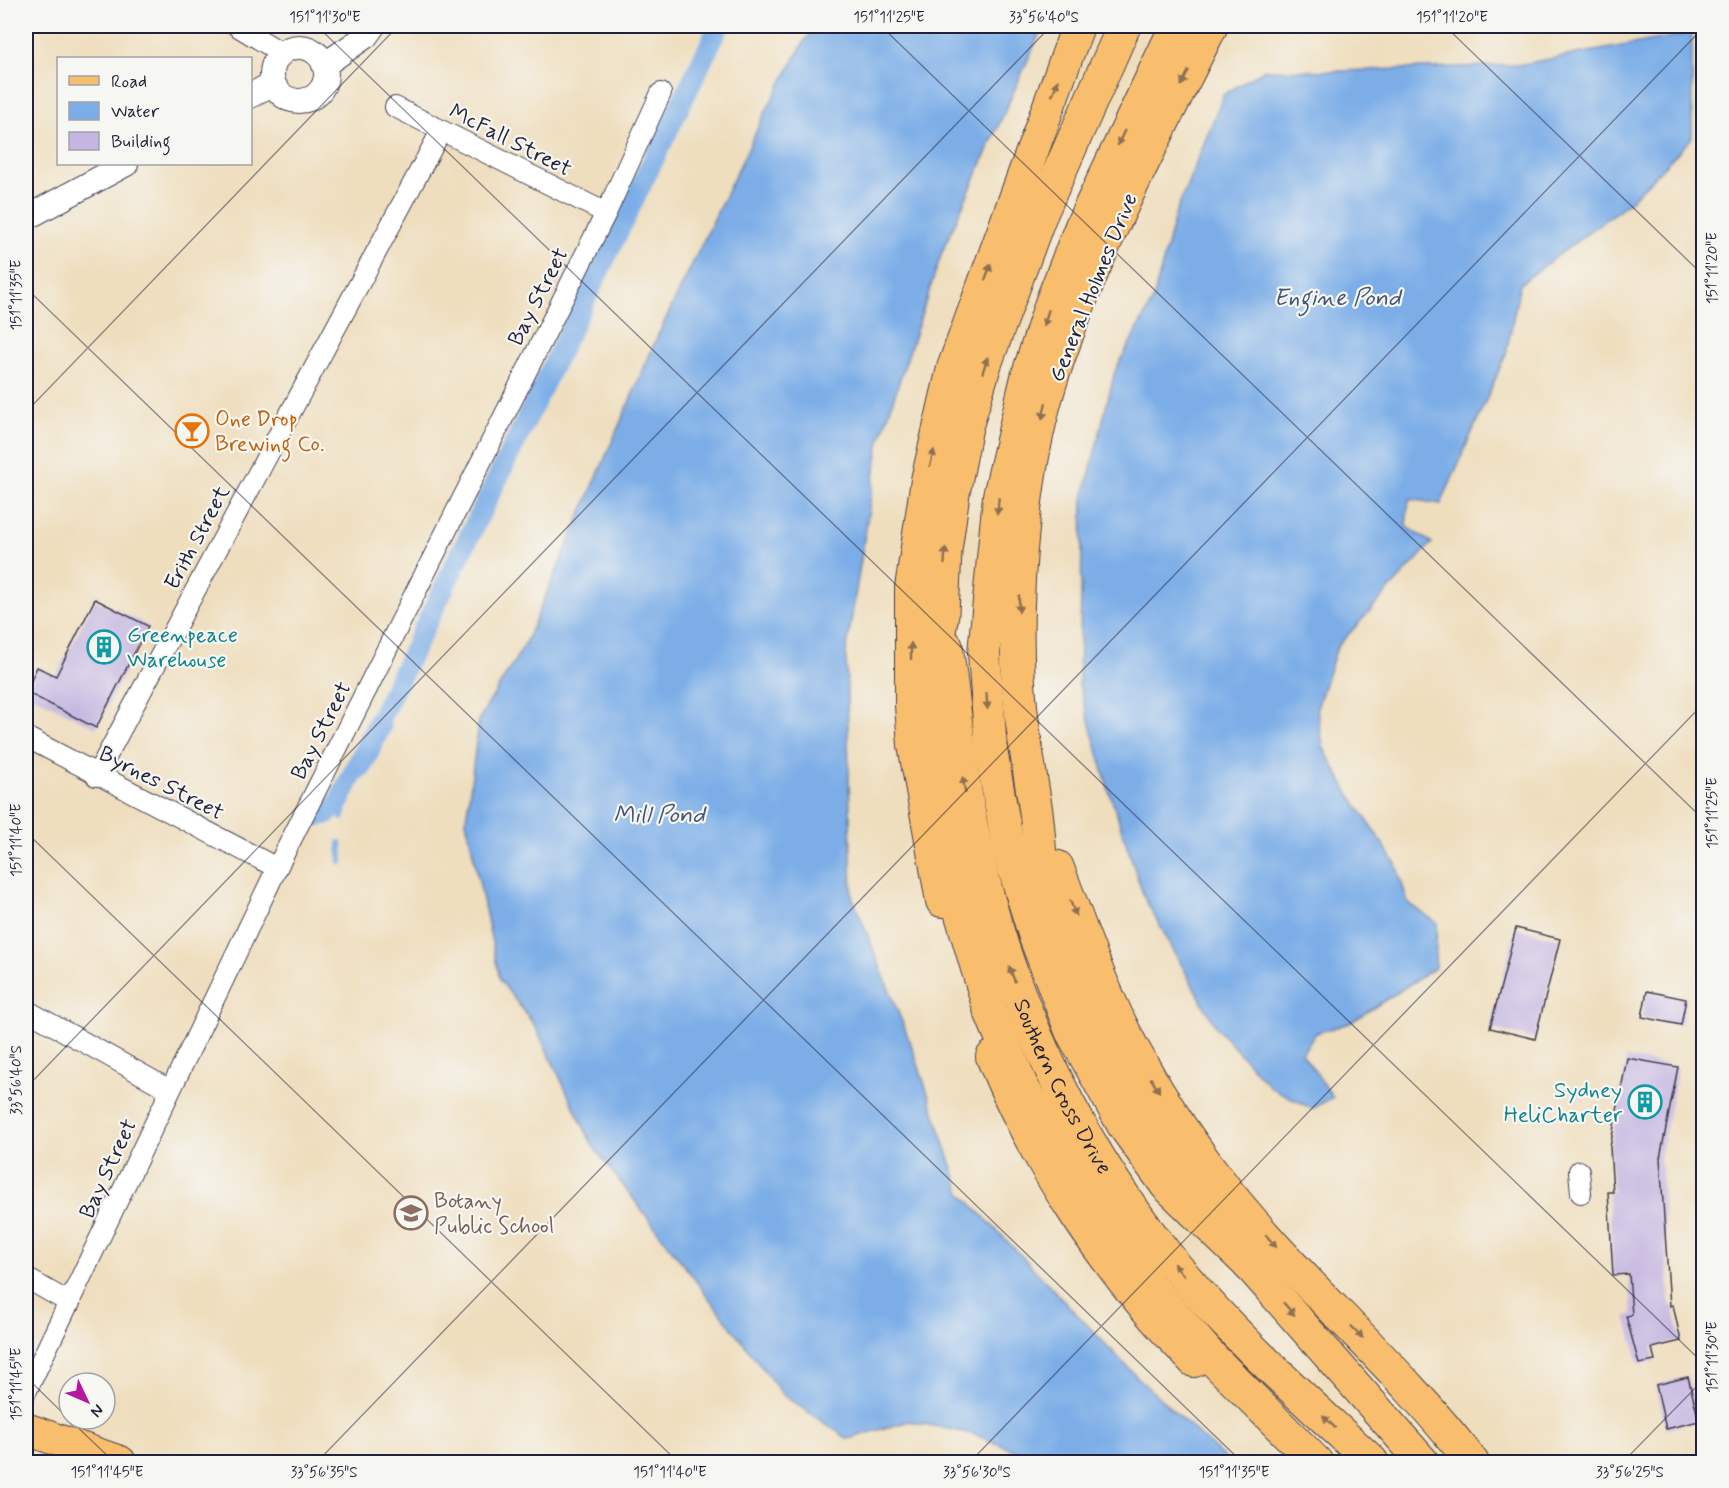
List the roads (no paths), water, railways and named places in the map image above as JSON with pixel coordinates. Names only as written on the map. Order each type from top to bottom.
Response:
[{"type":"highway","points":[[1124,26],[1039,218],[982,375],[966,427],[952,493],[945,551],[942,614],[928,697],[933,764],[945,841],[958,903],[990,1010],[1022,1087],[1104,1224],[1149,1287],[1211,1357],[1315,1462]]},
{"type":"highway","name":"General Holmes Drive","points":[[1036,814],[1025,748],[1018,672],[1018,597],[1024,524],[1036,446],[1052,376],[1082,300],[1133,185],[1211,26]]},
{"type":"highway","name":"Southern Cross Drive","points":[[942,614],[961,770],[972,832],[1001,944],[1022,1002],[1060,1087],[1110,1175],[1164,1252],[1218,1314],[1372,1462]]},
{"type":"highway","points":[[1036,814],[1046,899],[1071,976],[1101,1046],[1140,1113],[1250,1266]]},
{"type":"highway","points":[[1036,814],[1104,988],[1138,1058],[1188,1137],[1230,1194],[1302,1276],[1392,1367],[1472,1462]]},
{"type":"main road","points":[[1078,26],[953,368],[927,480],[910,588],[914,745],[928,832],[946,920],[980,1028],[1013,1109],[1071,1206],[1128,1288],[1185,1352],[1240,1407],[1315,1462]]},
{"type":"main road","points":[[1176,26],[1081,226],[1051,303],[1027,377],[999,496],[984,654],[991,750],[1009,852],[1035,937],[1071,1031],[1123,1125],[1166,1185],[1250,1266],[1423,1462]]},
{"type":"main road","points":[[26,1429],[120,1462]]},
{"type":"street","points":[[237,26],[282,53]]},
{"type":"street","points":[[324,65],[366,36],[373,26]]},
{"type":"street","points":[[289,48],[306,48],[320,57],[324,65],[325,81],[315,96],[300,101],[283,96],[273,83],[273,67],[282,53],[289,48]]},
{"type":"street","points":[[252,95],[273,83]]},
{"type":"street","name":"Bay Street","points":[[26,1392],[277,868],[606,213],[661,93]]},
{"type":"street","name":"McFall Street","points":[[395,107],[606,213]]},
{"type":"street","name":"Erith Street","points":[[96,776],[441,131]]},
{"type":"street","points":[[26,218],[124,165]]},
{"type":"street","name":"Byrnes Street","points":[[26,737],[96,776],[277,868]]},
{"type":"street","points":[[26,1010],[170,1090]]},
{"type":"street","points":[[1579,1171],[1581,1193]]},
{"type":"street","points":[[26,1278],[70,1303]]},
{"type":"water","name":"Mill Pond","points":[[818,26],[1043,26],[942,252],[880,440],[846,653],[852,896],[914,1052],[961,1193],[1139,1379],[1229,1462],[1044,1462],[973,1434],[909,1421],[848,1439],[783,1395],[593,1146],[535,1026],[500,980],[466,821],[479,719],[525,644],[658,335],[766,111],[805,40]]},
{"type":"water","name":"Engine Pond","points":[[1687,34],[1692,36],[1692,138],[1628,203],[1520,284],[1506,354],[1441,504],[1409,499],[1406,526],[1432,543],[1337,647],[1317,708],[1323,747],[1347,790],[1396,864],[1408,903],[1437,923],[1435,968],[1350,1023],[1316,1033],[1302,1053],[1333,1097],[1312,1109],[1270,1087],[1216,1027],[1144,897],[1108,788],[1079,685],[1083,500],[1115,371],[1153,300],[1175,215],[1224,94],[1264,70],[1341,71],[1517,65]]},
{"type":"waterway","points":[[317,816],[327,814],[339,802],[719,26]]},
{"type":"waterway","points":[[1686,26],[1687,34]]},
{"type":"waterway","points":[[342,818],[348,784],[368,771],[388,729],[384,707]]},
{"type":"waterway","points":[[331,819],[339,802]]},
{"type":"waterway","points":[[340,843],[341,862]]},
{"type":"place","name":"One Drop Brewing Co.","points":[[192,431]]},
{"type":"place","name":"Greenpeace Warehouse","points":[[104,647]]},
{"type":"place","name":"Sydney HeliCharter","points":[[1645,1102]]},
{"type":"place","name":"Botany Public School","points":[[411,1213]]}]
